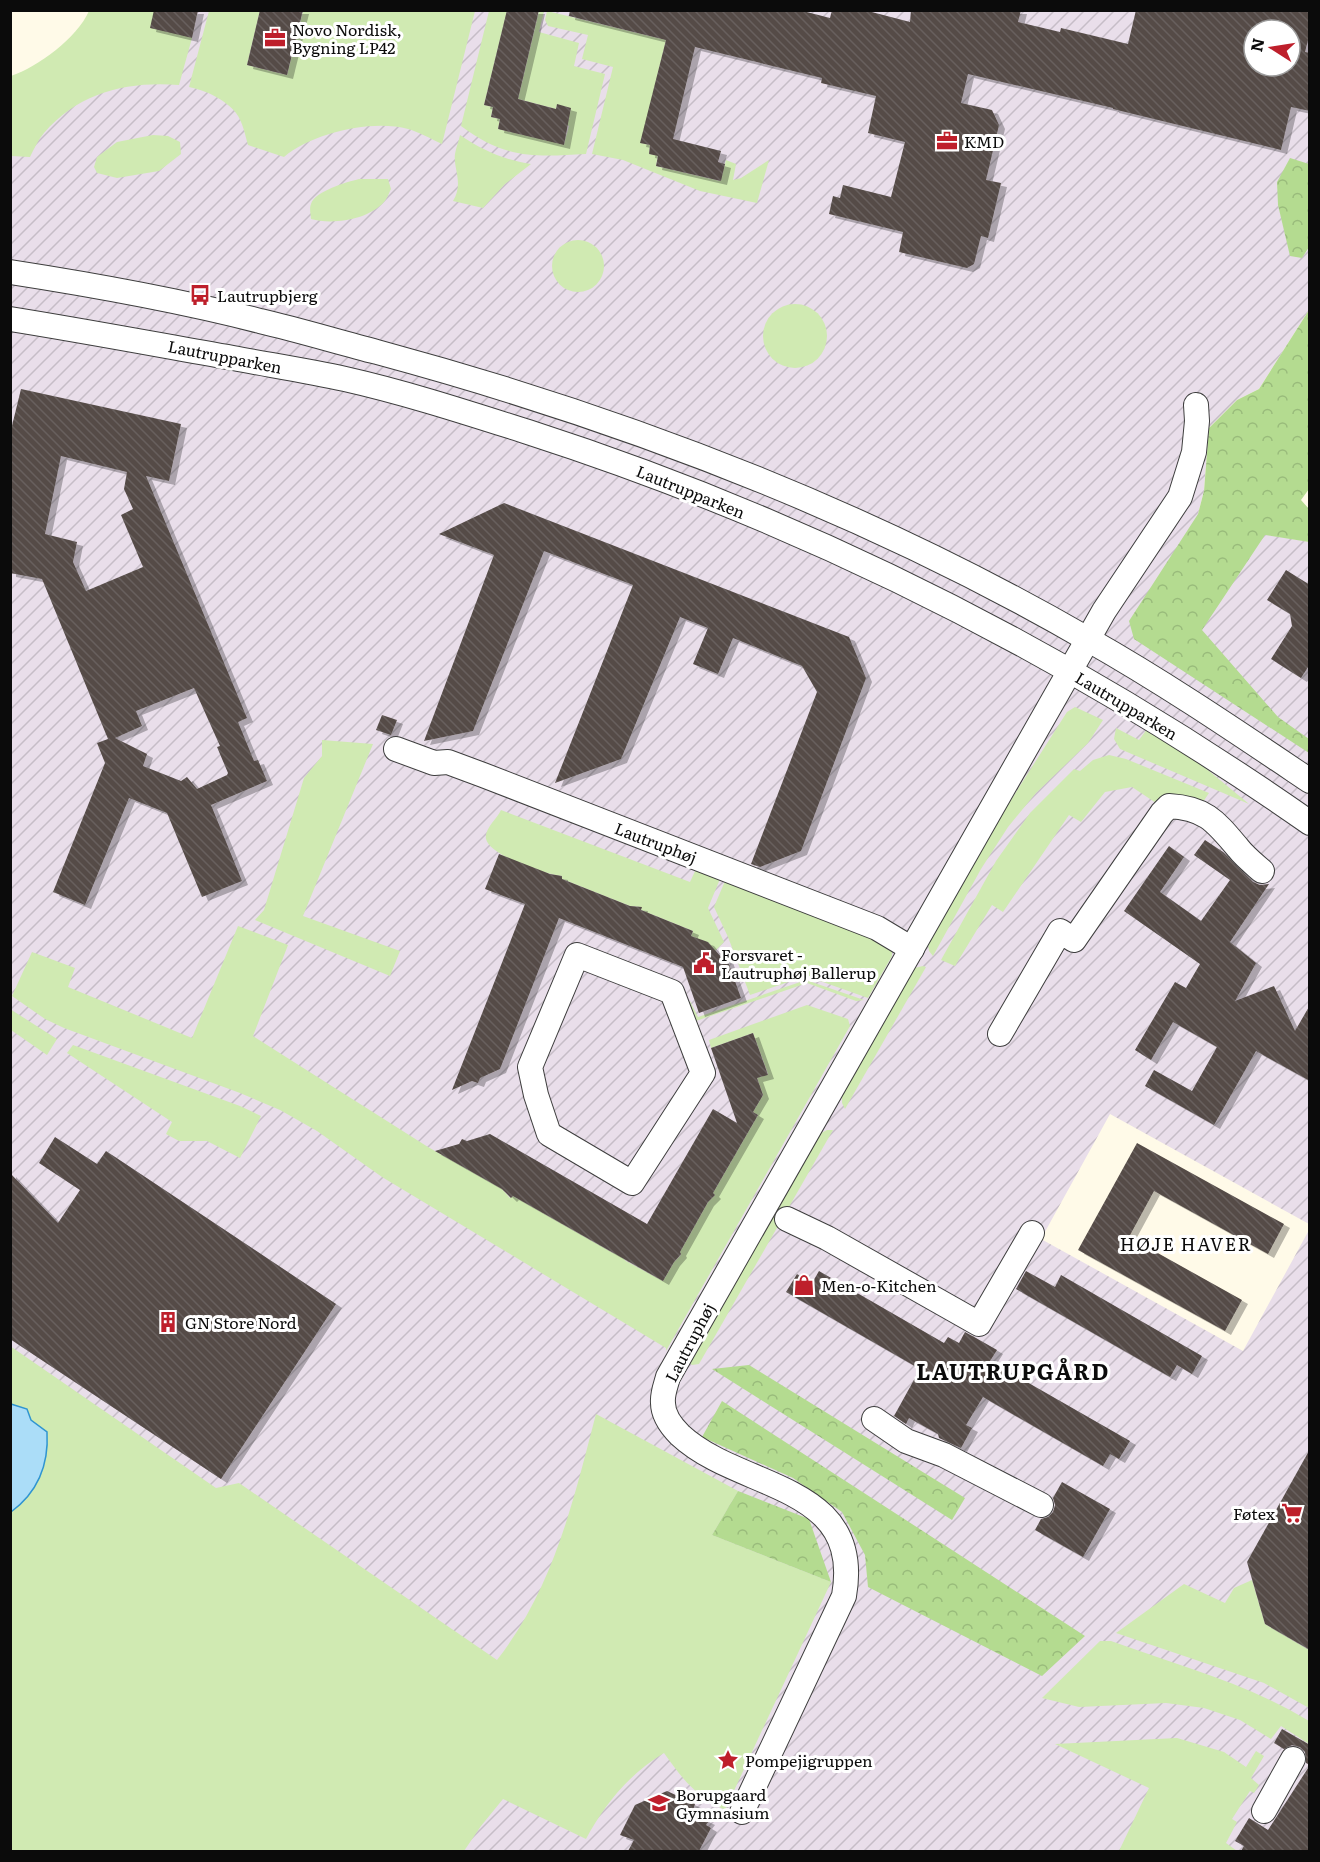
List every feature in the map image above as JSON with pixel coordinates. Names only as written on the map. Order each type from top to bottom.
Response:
[{"type":"street","points":[[10,272],[129,293],[259,320],[469,377],[596,418],[708,458],[829,509],[958,570],[1088,639],[1179,694],[1310,781]]},
{"type":"street","name":"Lautrupparken","points":[[10,319],[154,342],[345,379],[436,404],[596,454],[680,484],[867,564],[930,596],[1070,672],[1191,743],[1310,824]]},
{"type":"street","points":[[1088,639],[1180,497],[1194,452],[1196,405]]},
{"type":"street","name":"Lautruphøj","points":[[742,1812],[844,1596],[847,1565],[840,1537],[821,1512],[793,1494],[724,1463],[690,1443],[669,1421],[663,1405],[664,1390],[676,1360],[1088,639]]},
{"type":"street","name":"Lautruphøj","points":[[396,750],[434,764],[448,762],[483,775],[876,928],[912,949]]},
{"type":"street","points":[[1000,1034],[1060,931],[1074,939],[1169,806],[1186,807],[1202,813],[1222,827],[1239,850],[1263,871]]},
{"type":"street","points":[[577,955],[672,992],[703,1073],[632,1183],[549,1134],[536,1095],[530,1067],[577,955]]},
{"type":"street","points":[[787,1219],[827,1238],[979,1324],[1032,1233]]},
{"type":"street","points":[[874,1419],[906,1441],[944,1455],[1041,1505]]},
{"type":"street","points":[[1264,1811],[1293,1759]]},
{"type":"shaded area","points":[[154,11],[1309,11],[1309,310],[1259,389],[1237,400],[1209,428],[1204,491],[1198,514],[1265,534],[1309,542],[1309,1224],[1110,1114],[1041,1239],[1243,1351],[1309,1230],[1309,1851],[11,1852],[11,95]]},
{"type":"green space","points":[[89,11],[154,11],[192,38],[179,85],[141,85],[106,92],[89,99],[58,119],[42,136],[30,157],[11,156],[11,76],[33,66],[56,50],[76,31]]},
{"type":"green space","points":[[209,11],[260,11],[247,65],[287,75],[303,11],[475,11],[442,144],[408,129],[377,126],[343,130],[326,135],[296,148],[284,157],[248,145],[244,129],[232,108],[215,96],[189,87]]},
{"type":"green space","points":[[489,11],[507,11],[484,105],[493,107],[491,117],[500,119],[498,129],[564,144],[569,126],[562,123],[557,105],[556,109],[518,99],[539,11],[544,11],[539,32],[579,43],[574,66],[605,74],[586,154],[551,156],[521,154],[492,145],[461,126]]},
{"type":"green space","points":[[547,11],[666,40],[641,143],[650,145],[649,154],[658,155],[656,166],[720,181],[726,160],[736,164],[733,180],[741,178],[769,160],[757,203],[700,191],[623,160],[592,154],[613,67],[582,59],[588,35],[548,26],[545,20]]},
{"type":"green space","points":[[153,135],[168,136],[180,142],[181,154],[159,171],[117,178],[97,173],[94,167],[97,157],[117,142]]},
{"type":"green space","points":[[460,135],[494,154],[531,164],[505,184],[483,208],[453,201],[458,188],[455,154]]},
{"type":"green space","points":[[1290,158],[1309,164],[1309,247],[1302,258],[1290,256],[1278,205],[1277,182]]},
{"type":"green space","points":[[359,179],[388,179],[391,189],[385,201],[369,213],[359,217],[339,221],[311,219],[310,206],[318,195]]},
{"type":"green space","points":[[578,240],[588,242],[596,248],[602,256],[604,266],[602,276],[596,284],[588,290],[578,292],[568,290],[560,284],[554,276],[552,266],[554,256],[560,248],[568,242]]},
{"type":"green space","points":[[789,304],[801,304],[818,313],[825,324],[827,336],[825,348],[818,359],[801,368],[789,368],[777,363],[768,354],[763,342],[763,330],[768,318],[777,309]]},
{"type":"green space","points":[[1309,310],[1309,489],[1301,500],[1309,509],[1309,542],[1265,535],[1202,630],[1278,717],[1309,739],[1309,753],[1134,639],[1129,621],[1198,514],[1204,491],[1209,428],[1237,400],[1259,389]]},
{"type":"green space","points":[[1075,707],[1103,720],[1088,743],[1036,793],[1008,827],[981,869],[933,956],[928,944],[988,836],[1067,712]]},
{"type":"green space","points":[[1116,728],[1139,740],[1147,729],[1197,761],[1249,804],[1120,749],[1114,739]]},
{"type":"green space","points":[[322,740],[373,744],[303,916],[400,951],[390,976],[255,920],[264,910],[304,778],[322,756]]},
{"type":"green space","points":[[1109,755],[1126,759],[1209,793],[1201,805],[1160,798],[1156,803],[1132,787],[1105,792],[1081,822],[1069,815],[1003,912],[992,905],[955,966],[941,960],[996,861],[1030,813],[1074,769],[1080,771],[1093,760]]},
{"type":"green space","points":[[501,810],[690,882],[696,869],[720,879],[708,908],[724,942],[713,953],[709,943],[691,936],[693,931],[641,910],[641,907],[630,906],[562,879],[562,876],[507,858],[497,852],[486,839],[489,828]]},
{"type":"green space","points":[[725,881],[889,945],[892,949],[892,956],[868,998],[806,976],[750,995],[714,907]]},
{"type":"green space","points":[[238,926],[288,945],[253,1036],[428,1147],[502,1189],[510,1198],[513,1196],[613,1253],[615,1251],[626,1261],[663,1281],[681,1255],[680,1252],[708,1202],[715,1195],[713,1193],[758,1115],[753,1112],[763,1095],[757,1078],[768,1074],[753,1033],[711,1048],[709,1040],[807,1005],[848,1019],[850,1026],[666,1351],[666,1348],[382,1177],[317,1131],[280,1110],[64,1028],[45,1019],[12,996],[32,952],[75,968],[68,987],[192,1038]]},
{"type":"green space","points":[[926,967],[845,1109],[842,1094],[914,968]]},
{"type":"green space","points":[[806,980],[864,1000],[856,1001],[807,983],[693,1022],[687,1004],[690,1001],[698,1017]]},
{"type":"green space","points":[[10,1009],[57,1039],[47,1055],[11,1030]]},
{"type":"green space","points":[[73,1045],[240,1106],[261,1116],[240,1158],[207,1141],[179,1141],[166,1134],[172,1122],[67,1053]]},
{"type":"green space","points":[[833,1130],[699,1364],[692,1365],[688,1362],[819,1134]]},
{"type":"green space","points":[[10,1346],[216,1488],[239,1483],[497,1660],[517,1632],[547,1573],[570,1511],[596,1414],[738,1491],[712,1535],[831,1582],[725,1810],[705,1799],[690,1786],[664,1753],[640,1770],[619,1791],[601,1814],[586,1839],[503,1799],[464,1851],[11,1851]]},
{"type":"green space","points":[[749,1365],[965,1498],[952,1520],[712,1369]]},
{"type":"green space","points":[[722,1401],[1085,1636],[1042,1676],[868,1587],[865,1555],[842,1512],[793,1478],[702,1437]]},
{"type":"green space","points":[[738,1491],[809,1519],[831,1582],[712,1535]]},
{"type":"green space","points":[[1252,1580],[1265,1624],[1309,1650],[1309,1708],[1264,1683],[1116,1633],[1184,1584],[1225,1603],[1234,1588]]},
{"type":"green space","points":[[1100,1641],[1111,1641],[1262,1696],[1309,1721],[1309,1744],[1281,1726],[1271,1739],[1240,1720],[1204,1708],[1166,1703],[1079,1707],[1042,1698]]},
{"type":"green space","points":[[1177,1738],[1224,1752],[1246,1767],[1256,1751],[1264,1756],[1251,1778],[1259,1785],[1254,1793],[1250,1791],[1232,1819],[1237,1822],[1226,1843],[1237,1851],[1119,1851],[1149,1788],[1055,1744]]},
{"type":"water","points":[[11,1404],[27,1409],[31,1420],[47,1432],[47,1444],[44,1467],[35,1487],[11,1512]]},
{"type":"building","points":[[154,10],[198,10],[192,38],[150,28]]},
{"type":"building","name":"Novo Nordisk, Bygning LP42","points":[[260,10],[303,10],[287,75],[247,65]]},
{"type":"building","points":[[507,10],[539,10],[518,99],[556,109],[557,104],[571,108],[564,145],[498,129],[500,119],[491,117],[493,107],[484,105]]},
{"type":"building","name":"KMD","points":[[570,10],[799,10],[830,18],[832,10],[864,10],[910,22],[911,10],[1021,10],[1018,22],[1060,32],[1061,28],[1128,44],[1136,10],[1310,10],[1310,32],[1305,52],[1310,53],[1310,111],[1291,107],[1281,150],[968,74],[961,103],[992,110],[999,125],[986,180],[1001,183],[988,238],[981,236],[974,264],[967,268],[899,252],[903,232],[829,214],[833,196],[840,198],[843,185],[891,197],[905,142],[868,133],[876,96],[821,83],[822,78],[695,47],[673,139],[721,151],[718,162],[725,164],[721,181],[656,166],[658,156],[649,154],[650,145],[640,143],[666,40],[569,16]]},
{"type":"building","points":[[21,389],[181,424],[169,481],[146,476],[247,718],[238,722],[254,761],[258,760],[267,781],[211,805],[242,881],[202,897],[167,813],[129,798],[85,905],[53,892],[105,763],[97,743],[108,739],[42,579],[10,573],[10,434]],"holes":[[[61,456],[127,472],[124,489],[133,509],[121,515],[143,567],[86,591],[73,562],[77,542],[45,534]],[[194,688],[220,746],[217,747],[228,773],[197,789],[187,777],[181,781],[143,766],[147,754],[115,738],[142,726],[136,711]]]},
{"type":"building","points":[[504,503],[849,637],[866,678],[801,851],[760,867],[751,864],[817,692],[802,666],[733,638],[718,674],[693,664],[708,628],[680,617],[621,759],[555,783],[633,585],[544,551],[473,731],[424,741],[494,555],[439,534]]},
{"type":"building","points":[[1286,570],[1310,585],[1310,664],[1301,678],[1271,659],[1292,626],[1290,614],[1267,600]]},
{"type":"building","points":[[382,715],[397,720],[391,735],[376,730]]},
{"type":"building","points":[[1205,840],[1223,852],[1253,882],[1260,885],[1269,884],[1230,942],[1256,963],[1235,1001],[1274,986],[1295,1031],[1310,1005],[1310,1081],[1256,1051],[1214,1125],[1145,1086],[1154,1070],[1192,1091],[1217,1047],[1173,1022],[1151,1060],[1135,1050],[1175,982],[1186,988],[1200,964],[1124,911],[1169,846],[1184,857],[1160,892],[1201,921],[1230,880],[1194,855]]},
{"type":"building","points":[[499,854],[550,874],[562,876],[562,879],[630,906],[642,907],[641,910],[693,931],[691,936],[708,942],[722,958],[726,956],[741,998],[699,1013],[683,967],[559,918],[500,1069],[480,1078],[478,1083],[472,1081],[452,1090],[525,904],[485,889]]},
{"type":"building","points":[[753,1033],[768,1075],[757,1078],[763,1095],[753,1112],[758,1115],[713,1193],[715,1195],[708,1202],[680,1252],[681,1254],[663,1281],[513,1196],[511,1198],[502,1189],[435,1151],[459,1144],[462,1139],[467,1141],[490,1134],[647,1224],[713,1109],[737,1123],[711,1048]]},
{"type":"building","name":"GN Store Nord","points":[[55,1137],[97,1164],[106,1151],[336,1304],[221,1479],[10,1339],[10,1173],[58,1223],[80,1190],[39,1163]]},
{"type":"building","points":[[1137,1143],[1284,1224],[1268,1254],[1154,1191],[1129,1237],[1242,1300],[1225,1331],[1078,1250]]},
{"type":"building","points":[[819,1271],[944,1343],[948,1337],[959,1343],[965,1332],[976,1338],[997,1350],[990,1361],[1130,1441],[1119,1459],[1110,1454],[1103,1466],[983,1397],[966,1425],[972,1428],[961,1448],[939,1438],[938,1434],[909,1418],[906,1424],[894,1416],[920,1369],[786,1292],[797,1274],[812,1283]]},
{"type":"building","points":[[1026,1271],[1055,1287],[1061,1275],[1202,1356],[1192,1374],[1177,1365],[1170,1377],[1016,1289]]},
{"type":"building","name":"Føtex","points":[[1310,1449],[1310,1650],[1265,1624],[1247,1562]]},
{"type":"building","points":[[1062,1482],[1110,1509],[1083,1557],[1035,1530],[1041,1519],[1053,1512],[1055,1505],[1053,1498]]},
{"type":"building","points":[[1282,1729],[1310,1745],[1310,1765],[1306,1763],[1305,1752],[1300,1747],[1292,1745],[1284,1749],[1274,1743]]},
{"type":"building","points":[[1310,1765],[1310,1851],[1241,1851],[1244,1846],[1235,1841],[1249,1818],[1268,1830]]},
{"type":"building","points":[[667,1791],[695,1804],[692,1813],[709,1821],[706,1825],[711,1828],[699,1851],[628,1851],[634,1840],[620,1835],[635,1805]]},
{"type":"place","name":"Novo Nordisk, Bygning LP42","points":[[275,38]]},
{"type":"place","name":"KMD","points":[[947,141]]},
{"type":"place","name":"Lautrupbjerg","points":[[200,295]]},
{"type":"place","name":"Forsvaret - Lautruphøj Ballerup","points":[[704,963]]},
{"type":"place","name":"Men-o-Kitchen","points":[[804,1285]]},
{"type":"place","name":"GN Store Nord","points":[[168,1322]]},
{"type":"place","name":"Føtex","points":[[1292,1513]]},
{"type":"place","name":"Pompejigruppen","points":[[728,1760]]},
{"type":"place","name":"Borupgaard Gymnasium","points":[[659,1803]]},
{"type":"district","name":"HØJE HAVER","points":[[1186,1243]]},
{"type":"district","name":"LAUTRUPGÅRD","points":[[1013,1370]]}]
